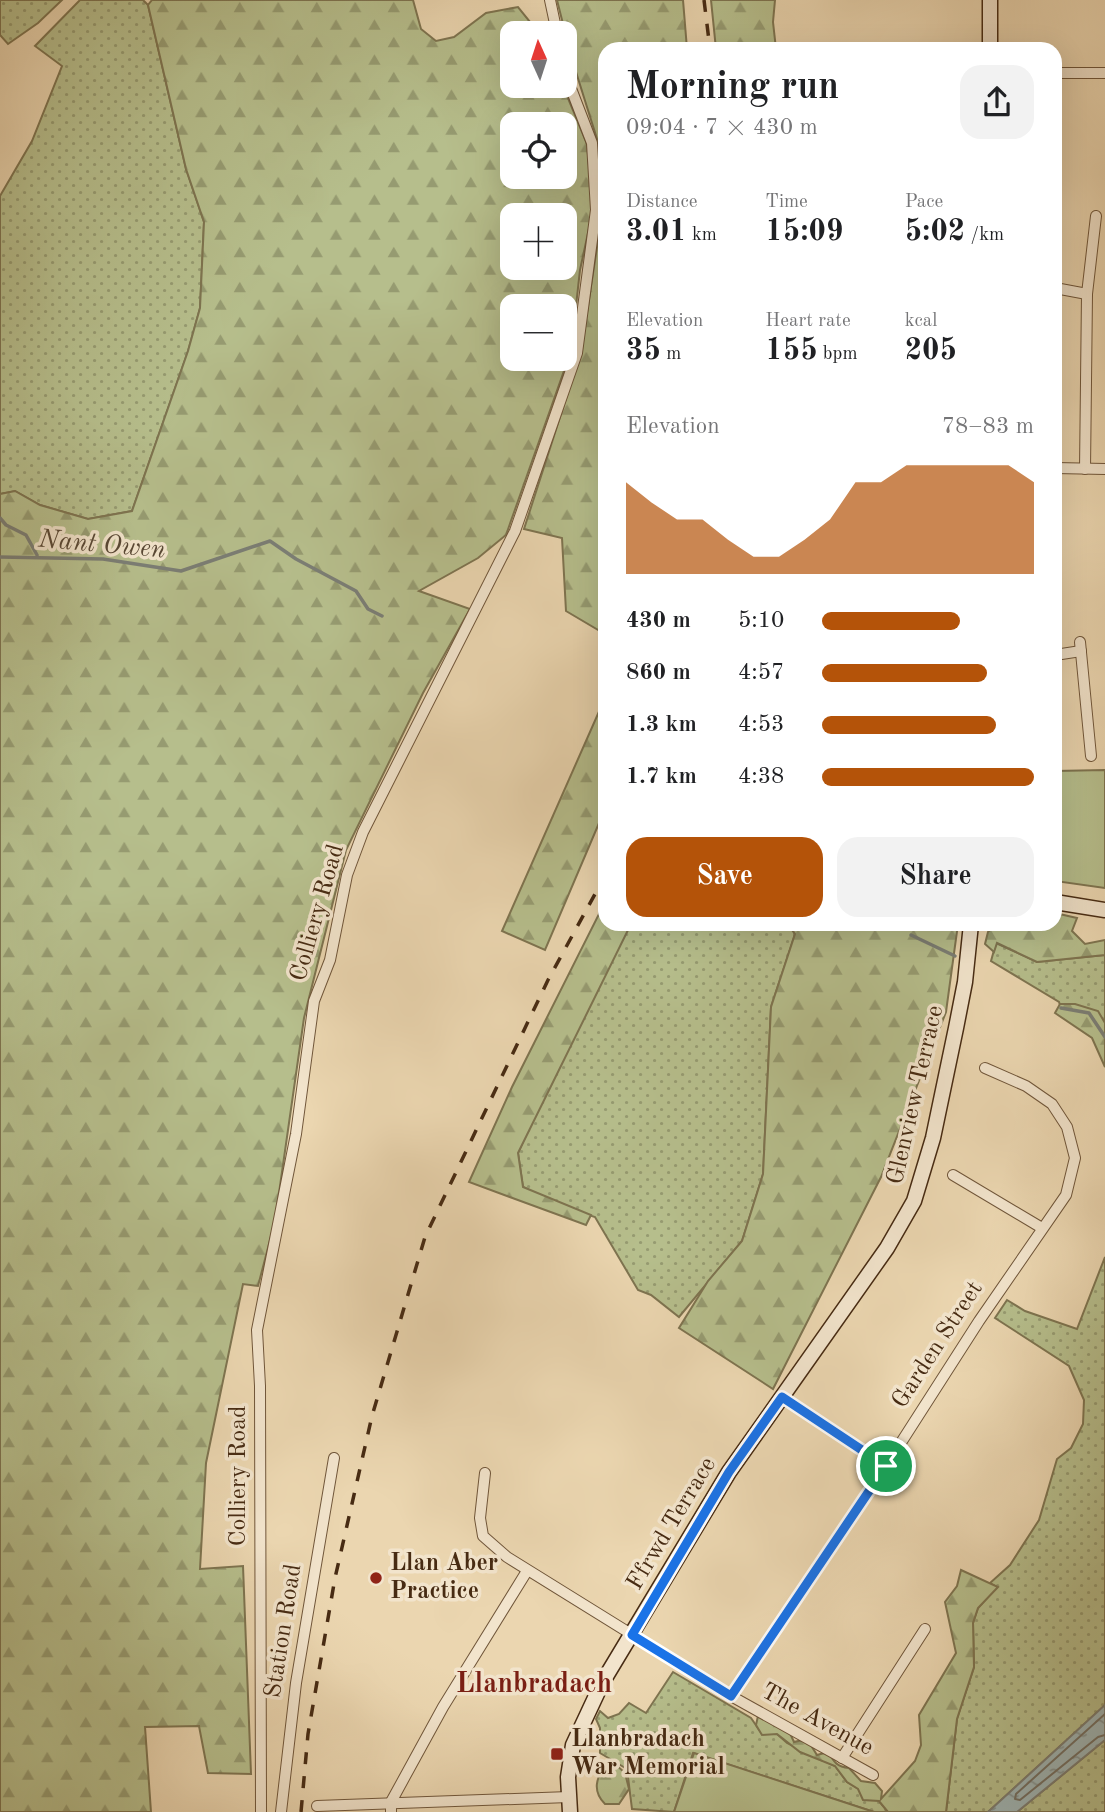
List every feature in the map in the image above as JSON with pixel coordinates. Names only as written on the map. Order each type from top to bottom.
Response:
[{"type":"street","points":[[550,0],[554,21]]},
{"type":"street","points":[[990,0],[990,42]]},
{"type":"street","points":[[1062,73],[1105,74]]},
{"type":"street","name":"Colliery Road","points":[[261,1812],[260,1386],[257,1330],[296,1134],[314,1001],[330,960],[347,875],[363,832],[515,531],[577,353],[596,210],[592,143],[575,98]]},
{"type":"street","points":[[1085,468],[1087,294],[1096,216]]},
{"type":"street","points":[[1062,289],[1087,294]]},
{"type":"street","points":[[1062,468],[1105,469]]},
{"type":"street","points":[[1062,653],[1081,646],[1091,756]]},
{"type":"street","points":[[1062,903],[1105,910]]},
{"type":"street","name":"Glenview Terrace","points":[[780,1400],[887,1248],[914,1201],[933,1138],[961,1005],[970,931]]},
{"type":"street","name":"Garden Street","points":[[731,1696],[1066,1195],[1074,1158],[1067,1127],[1052,1104],[1026,1086],[985,1068]]},
{"type":"street","points":[[953,1175],[1042,1228]]},
{"type":"street","points":[[780,1400],[886,1466]]},
{"type":"street","name":"Ffrwd Terrace","points":[[569,1804],[573,1745],[602,1683],[729,1472],[780,1400]]},
{"type":"street","name":"Station Road","points":[[281,1812],[296,1683],[334,1458]]},
{"type":"street","name":"The Avenue","points":[[485,1473],[480,1518],[483,1536],[527,1571],[583,1602],[731,1696],[873,1775]]},
{"type":"street","points":[[391,1807],[443,1707],[527,1571]]},
{"type":"street","points":[[842,1758],[925,1629]]},
{"type":"street","points":[[317,1806],[569,1804]]},
{"type":"green space","points":[[0,0],[62,0],[38,23],[8,44],[0,35]]},
{"type":"green space","points":[[80,0],[143,0],[148,5],[186,169],[204,222],[200,308],[188,351],[132,511],[88,519],[40,505],[15,491],[0,494],[0,196],[32,141],[62,66],[35,46]]},
{"type":"green space","points":[[152,0],[413,0],[421,29],[436,41],[454,37],[486,13],[518,7],[529,21],[500,21],[500,98],[568,98],[574,112],[500,112],[500,189],[577,189],[577,120],[587,144],[593,210],[577,297],[577,294],[500,294],[500,371],[564,371],[506,535],[478,558],[419,591],[470,609],[423,693],[346,850],[304,1018],[275,1221],[258,1286],[243,1284],[206,1463],[200,1569],[243,1566],[251,1774],[208,1773],[199,1726],[145,1727],[151,1812],[0,1812],[0,494],[15,491],[40,505],[88,519],[132,511],[188,351],[200,308],[204,222],[186,169],[148,5]]},
{"type":"green space","points":[[557,0],[683,0],[686,42],[598,42],[598,148],[578,78],[578,21],[562,21]]},
{"type":"green space","points":[[711,0],[775,0],[773,22],[775,42],[715,42]]},
{"type":"green space","points":[[598,240],[598,630],[566,611],[562,538],[524,529],[577,364]]},
{"type":"green space","points":[[598,714],[598,825],[545,950],[502,931]]},
{"type":"green space","points":[[1105,770],[1105,888],[1062,882],[1062,771]]},
{"type":"green space","points":[[1062,915],[1077,918],[1072,931],[1085,944],[1105,940],[1105,955],[1037,962],[997,943],[994,952],[985,944],[988,932],[1062,931]]},
{"type":"green space","points":[[598,916],[598,931],[628,931],[518,1153],[523,1187],[591,1215],[586,1225],[469,1182],[512,1087]]},
{"type":"green space","points":[[624,931],[793,931],[795,934],[771,1007],[763,1174],[742,1241],[679,1317],[651,1295],[638,1290],[595,1217],[561,1206],[523,1187],[518,1153],[578,1016]]},
{"type":"green space","points":[[793,931],[957,931],[946,1012],[881,1177],[773,1389],[679,1328],[708,1281],[742,1241],[763,1174],[771,1007],[795,934]]},
{"type":"green space","points":[[996,943],[1037,962],[1105,955],[1105,1037],[1061,1008],[1059,1002],[991,961]]},
{"type":"green space","points":[[1060,1004],[1075,1004],[1098,1011],[1105,1023],[1105,1067],[1092,1038],[1055,1013]]},
{"type":"green space","points":[[1105,1257],[1105,1705],[988,1812],[946,1812],[957,1719],[974,1667],[973,1623],[978,1608],[997,1587],[990,1583],[1010,1565],[1039,1520],[1057,1459],[1071,1448],[1083,1424],[1084,1400],[1069,1366],[995,1318],[1007,1300],[1025,1311],[1077,1329]]},
{"type":"green space","points":[[961,1570],[998,1587],[978,1608],[973,1623],[974,1667],[957,1719],[946,1812],[888,1812],[879,1801],[863,1800],[858,1789],[847,1782],[835,1766],[800,1752],[777,1734],[762,1735],[756,1725],[758,1716],[788,1729],[794,1742],[807,1739],[817,1755],[828,1752],[836,1763],[849,1768],[861,1781],[875,1783],[882,1791],[881,1799],[915,1761],[921,1745],[919,1715],[956,1653],[945,1602],[957,1586]]},
{"type":"green space","points":[[673,1672],[751,1718],[762,1734],[777,1734],[787,1743],[835,1766],[847,1782],[879,1801],[888,1812],[874,1812],[693,1753],[674,1812],[632,1809],[627,1769],[600,1753],[600,1728],[596,1719],[600,1711],[608,1718],[619,1714],[629,1703],[646,1713]]},
{"type":"green space","points":[[1105,1740],[1105,1812],[1017,1812]]},
{"type":"green space","points":[[694,1753],[874,1812],[674,1812]]},
{"type":"green space","points":[[614,1763],[625,1773],[629,1789],[619,1804],[605,1804],[598,1794],[598,1779],[606,1764]]},
{"type":"water","points":[[1105,1705],[1105,1740],[1017,1812],[988,1812]]},
{"type":"waterway","points":[[0,518],[6,525],[26,535],[37,555]]},
{"type":"waterway","name":"Nant Owen","points":[[0,557],[103,559],[181,571],[270,541],[296,559],[356,591],[368,609],[382,616]]},
{"type":"waterway","name":"Nant Owen","points":[[911,935],[955,956]]},
{"type":"waterway","name":"Nant Owen","points":[[1061,1008],[1089,1013],[1105,1037]]},
{"type":"railway","points":[[704,0],[709,42]]},
{"type":"railway","points":[[301,1812],[308,1734],[335,1578],[372,1416],[425,1237],[548,980],[598,889]]},
{"type":"place","name":"Llan Aber Practice","points":[[376,1578]]},
{"type":"place","name":"Llanbradach War Memorial","points":[[557,1754]]},
{"type":"district","name":"Llanbradach","points":[[534,1685]]},
{"type":"route","points":[[782,1397],[886,1466],[731,1696],[632,1635],[729,1472],[782,1397]]}]
